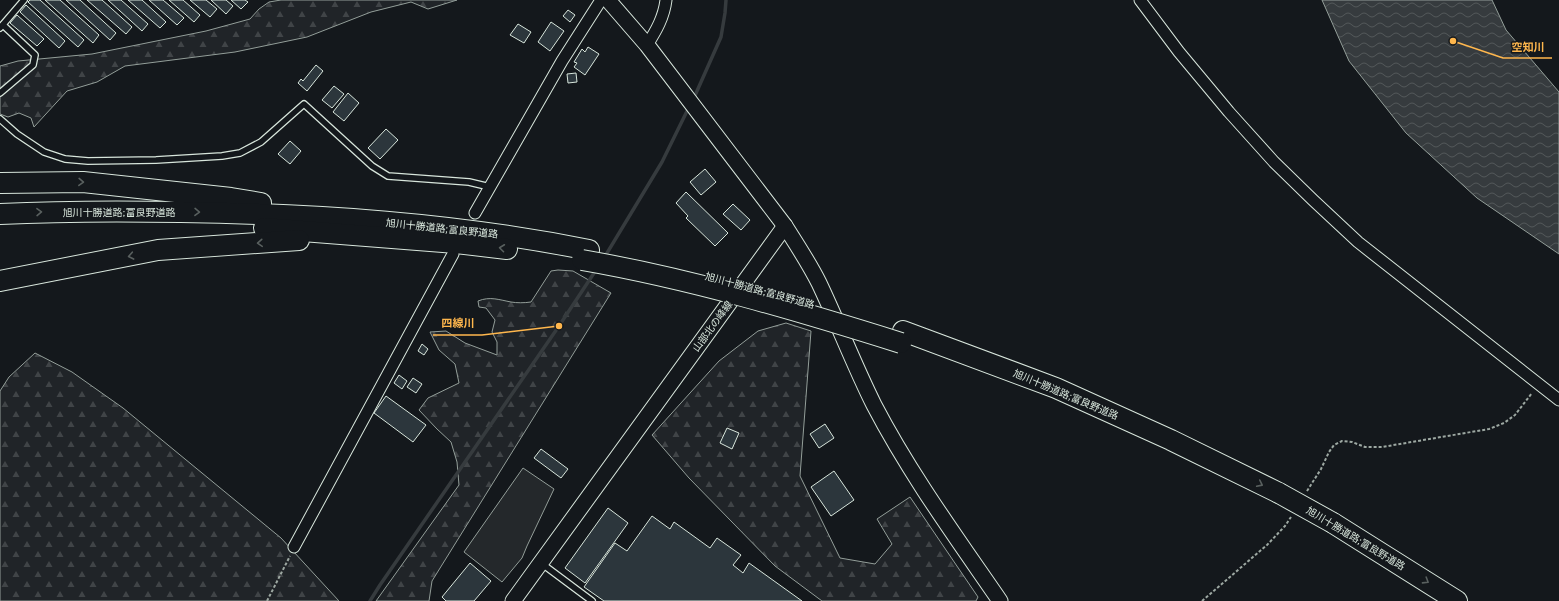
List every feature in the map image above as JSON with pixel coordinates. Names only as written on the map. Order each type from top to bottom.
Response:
[{"type":"highway","points":[[0,183],[83,182],[231,198],[370,228]]},
{"type":"highway","name":"旭川十勝道路;富良野道路","points":[[0,214],[127,211],[242,213],[370,228]]},
{"type":"highway","name":"旭川十勝道路;富良野道路","points":[[0,228],[126,224],[458,228],[537,240],[586,255],[699,274],[781,295],[1056,388],[1171,440],[1457,601]]},
{"type":"highway","points":[[0,281],[158,250],[370,228]]},
{"type":"highway","name":"旭川十勝道路;富良野道路","points":[[1330,529],[1432,601]]},
{"type":"main road","points":[[608,0],[647,45],[698,114],[748,176],[805,256],[861,378],[891,437],[913,474],[1000,601]]},
{"type":"main road","name":"山部北の峰線","points":[[513,601],[785,226]]},
{"type":"street","points":[[475,213],[562,61],[601,0]]},
{"type":"street","points":[[647,45],[656,31],[666,0]]},
{"type":"street","points":[[1140,0],[1179,52],[1230,112],[1274,162],[1313,200],[1358,242],[1559,400]]},
{"type":"street","points":[[294,547],[453,254]]},
{"type":"lane","points":[[0,93],[33,65],[35,55],[1,26],[24,0]]},
{"type":"lane","points":[[0,119],[17,134],[44,152],[65,159],[88,161],[156,160],[222,156],[240,153],[261,142],[304,104],[372,166],[388,176],[469,182],[490,187]]},
{"type":"lane","points":[[540,563],[592,601]]},
{"type":"path","points":[[1305,494],[1321,469],[1329,452],[1334,445],[1342,441],[1352,442],[1365,447],[1382,447],[1489,429],[1504,423],[1515,415],[1539,384]]},
{"type":"path","points":[[1202,601],[1267,545],[1285,526],[1293,514]]},
{"type":"path","points":[[267,601],[294,547]]},
{"type":"green space","points":[[281,0],[457,0],[428,9],[411,2],[371,12],[307,37],[235,52],[125,66],[97,82],[67,91],[34,127],[31,118],[19,113],[8,117],[0,114],[0,66],[18,61],[92,54],[206,31],[250,19],[259,9],[269,2]]},
{"type":"green space","points":[[551,271],[573,271],[611,293],[432,581],[429,601],[376,601],[459,485],[457,462],[451,442],[419,410],[428,398],[459,383],[455,364],[439,350],[430,332],[446,331],[465,343],[497,355],[497,342],[492,332],[495,320],[486,308],[479,307],[478,301],[499,299],[516,303],[531,302]]},
{"type":"green space","points":[[786,323],[811,331],[800,476],[840,558],[875,564],[892,544],[877,519],[910,497],[978,597],[976,601],[822,601],[775,566],[689,478],[652,435],[719,361],[758,331]]},
{"type":"green space","points":[[35,353],[72,372],[123,408],[281,538],[339,601],[0,601],[0,391],[9,377]]},
{"type":"shaded area","points":[[523,468],[554,489],[522,558],[502,582],[464,552]]},
{"type":"water","points":[[1322,0],[1492,0],[1506,30],[1559,92],[1559,254],[1477,198],[1406,133],[1349,61]]},
{"type":"building","points":[[30,0],[40,0],[84,40],[78,47],[28,2]]},
{"type":"building","points":[[45,0],[60,0],[99,35],[93,43]]},
{"type":"building","points":[[66,0],[80,0],[116,33],[110,40]]},
{"type":"building","points":[[87,0],[102,0],[132,27],[126,34]]},
{"type":"building","points":[[108,0],[121,0],[148,24],[142,31]]},
{"type":"building","points":[[128,0],[142,0],[166,22],[160,28]]},
{"type":"building","points":[[149,0],[163,0],[184,18],[177,25]]},
{"type":"building","points":[[169,0],[183,0],[200,15],[194,22]]},
{"type":"building","points":[[190,0],[206,0],[217,9],[210,17]]},
{"type":"building","points":[[211,0],[226,0],[233,6],[226,14]]},
{"type":"building","points":[[231,0],[245,0],[248,2],[241,9]]},
{"type":"building","points":[[26,5],[65,41],[59,48],[20,12]]},
{"type":"building","points":[[568,10],[575,15],[570,22],[563,16]]},
{"type":"building","points":[[17,15],[44,39],[37,46],[10,23]]},
{"type":"building","points":[[551,22],[564,31],[550,51],[538,42]]},
{"type":"building","points":[[518,24],[531,32],[524,43],[510,35]]},
{"type":"building","points":[[588,47],[599,54],[585,75],[574,67],[577,63],[574,62],[582,49],[585,52]]},
{"type":"building","points":[[316,65],[323,71],[307,91],[298,83],[301,79],[303,81]]},
{"type":"building","points":[[576,73],[577,82],[568,83],[567,74]]},
{"type":"building","points":[[334,86],[344,94],[332,108],[322,100]]},
{"type":"building","points":[[348,93],[359,103],[344,121],[333,112]]},
{"type":"building","points":[[386,129],[398,140],[380,159],[368,148]]},
{"type":"building","points":[[290,141],[301,151],[290,164],[278,154]]},
{"type":"building","points":[[705,169],[716,182],[701,195],[690,182]]},
{"type":"building","points":[[686,192],[728,233],[715,246],[686,218],[688,216],[676,203]]},
{"type":"building","points":[[733,204],[750,220],[741,230],[723,214]]},
{"type":"building","points":[[422,344],[428,349],[424,355],[418,351]]},
{"type":"building","points":[[399,375],[407,381],[402,389],[394,383]]},
{"type":"building","points":[[413,378],[422,384],[416,393],[407,387]]},
{"type":"building","points":[[386,396],[426,425],[413,442],[374,413]]},
{"type":"building","points":[[825,424],[834,438],[819,448],[810,434]]},
{"type":"building","points":[[727,428],[739,433],[732,449],[720,443]]},
{"type":"building","points":[[541,449],[568,469],[561,478],[534,458]]},
{"type":"building","points":[[834,471],[854,500],[831,516],[811,487]]},
{"type":"building","points":[[608,508],[628,523],[585,583],[565,568]]},
{"type":"building","points":[[652,516],[670,529],[674,522],[710,548],[717,538],[741,555],[733,565],[743,573],[749,563],[802,601],[604,601],[584,587],[615,543],[627,551]]},
{"type":"building","points":[[470,563],[491,581],[474,601],[446,601],[442,597]]},
{"type":"waterway","points":[[693,100],[721,37],[726,0]]},
{"type":"waterway","points":[[604,258],[662,162],[689,107]]},
{"type":"waterway","points":[[370,601],[596,270]]},
{"type":"place","name":"空知川","points":[[1453,41]]},
{"type":"place","name":"四線川","points":[[559,326]]}]
